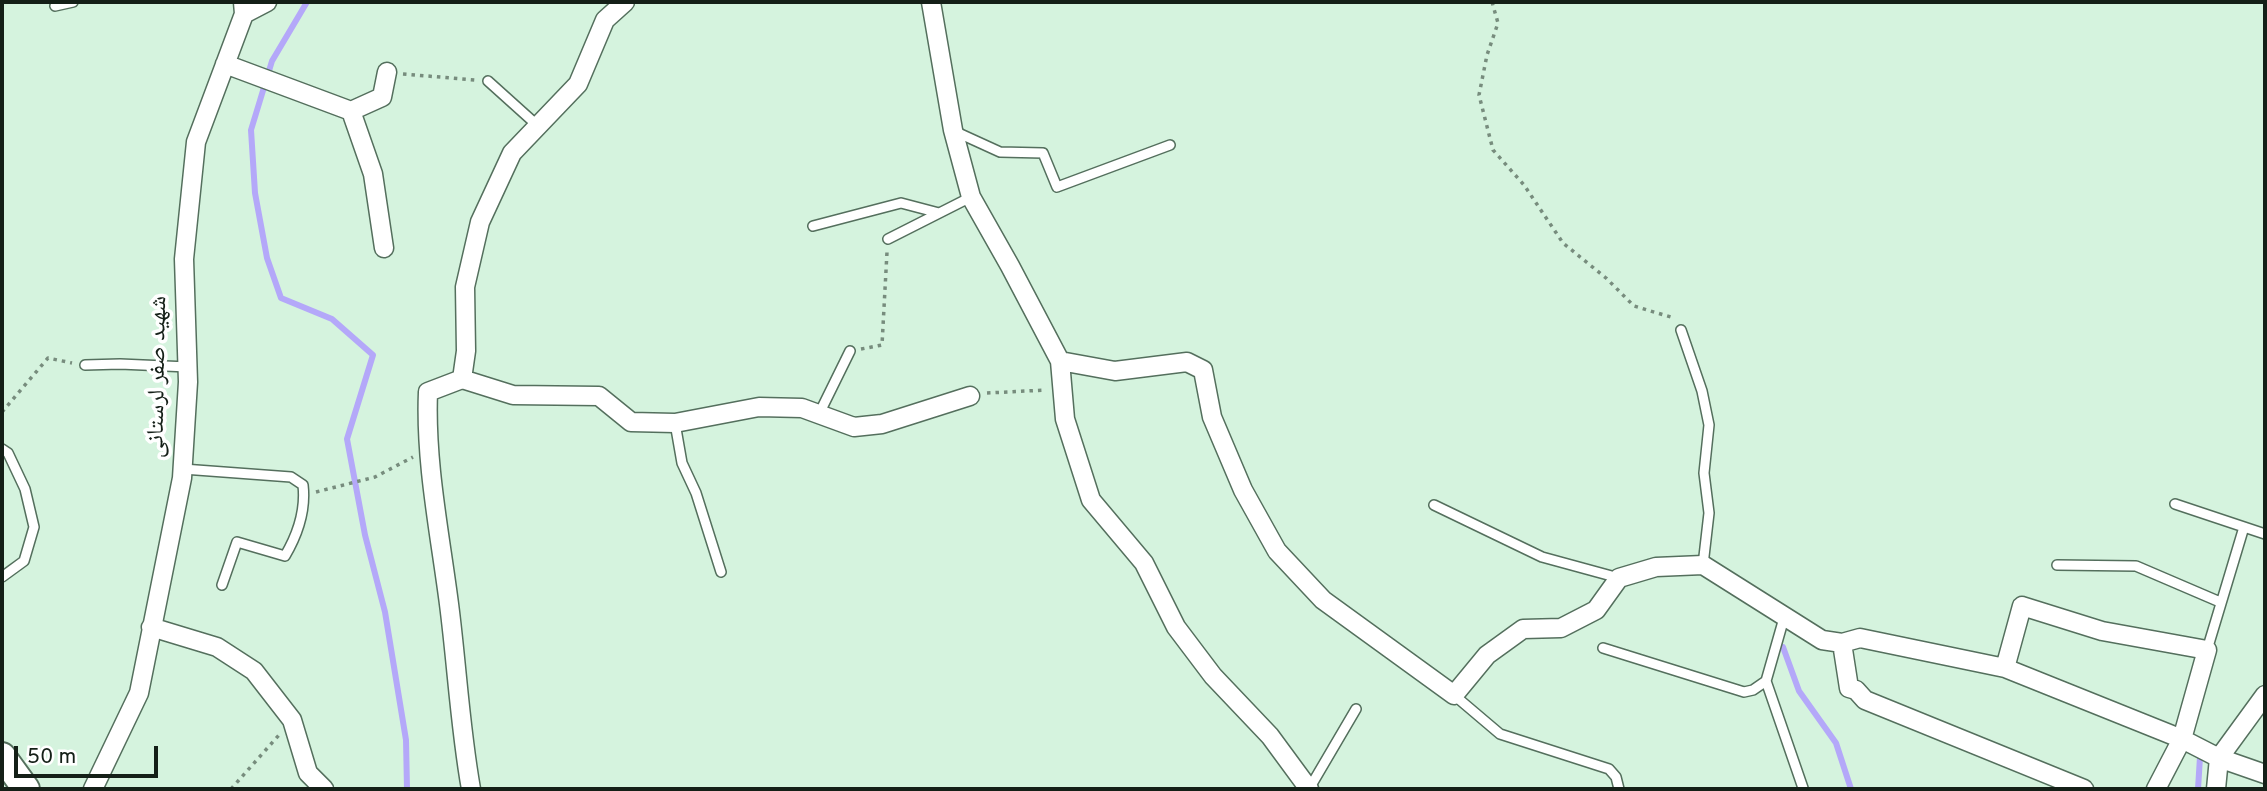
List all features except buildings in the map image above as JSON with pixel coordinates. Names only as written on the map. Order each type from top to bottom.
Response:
[{"type":"main road","points":[[2,756],[26,789]]},
{"type":"street","points":[[243,8],[267,2]]},
{"type":"street","points":[[462,379],[466,351],[465,287],[480,222],[512,153],[578,84],[605,20],[625,2]]},
{"type":"street","points":[[930,2],[953,130],[971,197],[1060,361],[1065,419],[1091,500],[1144,563],[1176,627],[1213,676],[1270,736],[1309,789]]},
{"type":"street","name":"شهید صفر لرستانی","points":[[93,789],[139,693],[183,468],[188,368],[184,259],[196,142],[243,8]]},
{"type":"street","points":[[225,64],[351,111],[382,97],[387,72]]},
{"type":"street","points":[[351,111],[373,174],[384,248]]},
{"type":"street","points":[[1060,361],[1115,371],[1187,362],[1203,370],[1212,416],[1243,490],[1277,551],[1323,600],[1454,695],[1487,655],[1523,629],[1561,628],[1596,610],[1619,578],[1656,567],[1703,565],[1822,640],[1842,643],[1860,638],[2005,668],[2182,738],[2217,778]]},
{"type":"street","points":[[471,789],[462,740],[430,448],[428,392],[462,379],[513,395],[599,396],[631,422],[675,423],[759,407],[802,408],[854,427],[882,424],[970,396]]},
{"type":"street","points":[[2005,668],[2022,606],[2102,631],[2207,650],[2182,738],[2156,789]]},
{"type":"street","points":[[151,627],[217,647],[254,671],[292,720],[308,773],[324,789]]},
{"type":"street","points":[[1842,643],[1849,688],[1856,690],[1865,700],[2084,789]]},
{"type":"street","points":[[2217,778],[2265,695]]},
{"type":"street","points":[[2217,778],[2265,774]]},
{"type":"lane","points":[[55,6],[73,2]]},
{"type":"lane","points":[[488,81],[538,126]]},
{"type":"lane","points":[[953,130],[1000,152],[1043,153],[1057,187],[1170,145]]},
{"type":"lane","points":[[888,239],[971,197]]},
{"type":"lane","points":[[813,226],[901,203],[939,213]]},
{"type":"lane","points":[[1681,330],[1702,391],[1709,425],[1704,473],[1709,513],[1703,565]]},
{"type":"lane","points":[[819,414],[850,351]]},
{"type":"lane","points":[[85,365],[188,368]]},
{"type":"lane","points":[[675,423],[682,463],[696,493],[722,572]]},
{"type":"lane","points":[[2,449],[8,453],[25,489],[34,527],[24,561],[2,578]]},
{"type":"lane","points":[[183,468],[291,477],[303,485],[302,513],[296,537],[285,556],[237,542],[222,584]]},
{"type":"lane","points":[[2175,504],[2265,534]]},
{"type":"lane","points":[[1434,505],[1542,557],[1619,578]]},
{"type":"lane","points":[[2207,650],[2244,527]]},
{"type":"lane","points":[[2057,565],[2136,566],[2220,602]]},
{"type":"lane","points":[[1784,618],[1766,681],[1803,788]]},
{"type":"lane","points":[[1603,648],[1744,692],[1753,690],[1766,681]]},
{"type":"lane","points":[[1454,695],[1500,734],[1609,769],[1616,777],[1619,789]]},
{"type":"lane","points":[[1309,789],[1356,709]]},
{"type":"path","points":[[1492,2],[1498,23],[1487,55],[1479,95],[1493,150],[1524,185],[1563,243],[1606,278],[1634,306],[1675,319],[1681,330]]},
{"type":"path","points":[[387,72],[488,81]]},
{"type":"path","points":[[850,351],[882,345],[888,239]]},
{"type":"path","points":[[2,412],[48,358],[85,365]]},
{"type":"path","points":[[970,396],[998,391],[1062,390]]},
{"type":"path","points":[[317,492],[374,477],[430,448]]},
{"type":"path","points":[[231,789],[292,720]]},
{"type":"waterway","points":[[307,2],[272,61],[251,130],[255,193],[267,258],[281,298],[332,319],[373,355],[347,439],[365,535],[385,612],[406,740],[407,789]]},
{"type":"waterway","points":[[1783,647],[1799,691],[1836,743],[1851,789]]},
{"type":"waterway","points":[[2198,789],[2200,757]]}]
